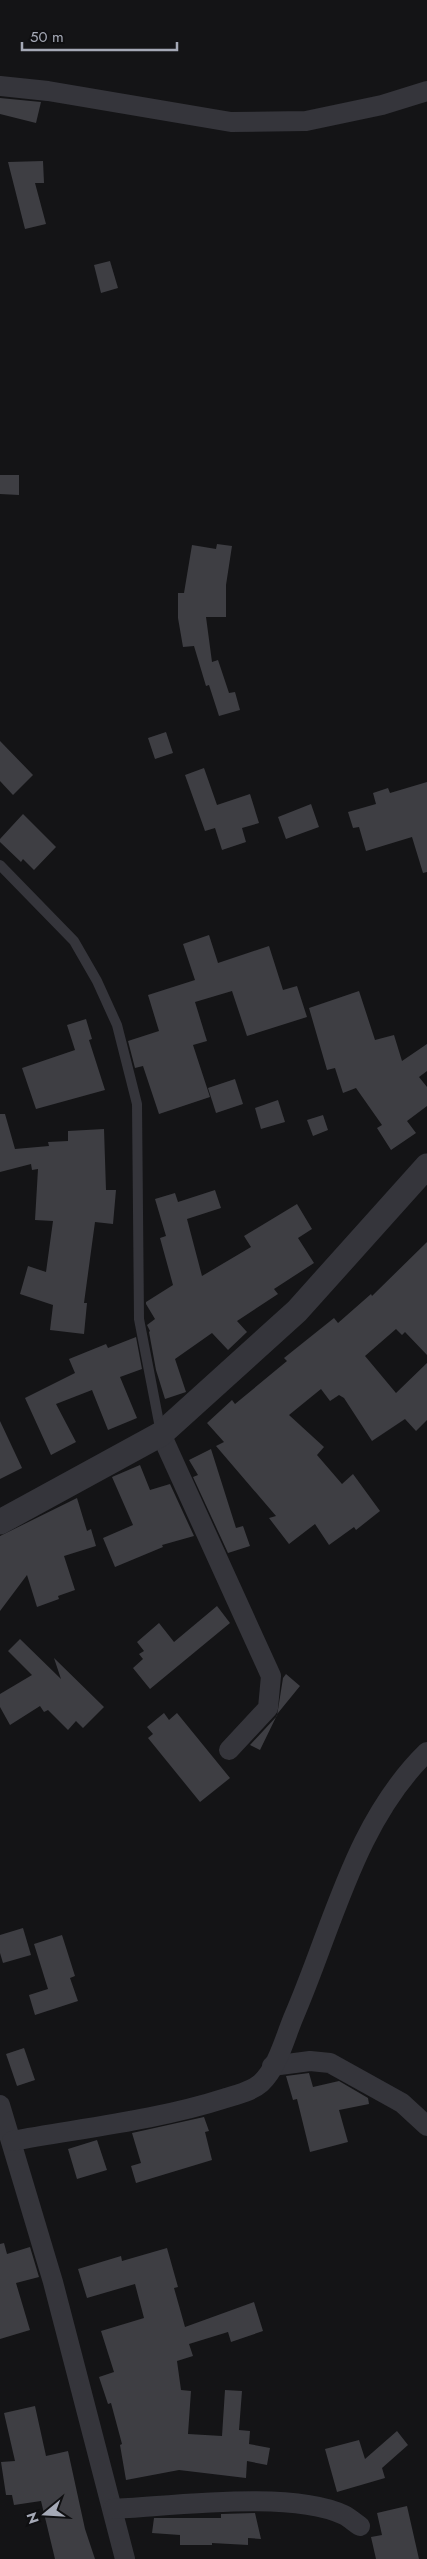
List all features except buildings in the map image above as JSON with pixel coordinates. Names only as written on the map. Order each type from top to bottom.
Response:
[{"type":"street","points":[[0,86],[48,91],[231,122],[306,121],[382,106],[427,91]]},
{"type":"street","points":[[0,1522],[161,1434],[297,1311],[427,1166]]},
{"type":"street","points":[[161,1434],[271,1676],[268,1708],[229,1750]]},
{"type":"street","points":[[12,2142],[198,2107],[251,2089],[261,2083],[272,2066],[308,1984],[358,1855],[383,1806],[408,1771],[427,1752]]},
{"type":"street","points":[[272,2066],[310,2061],[330,2063],[402,2104],[427,2126]]},
{"type":"street","points":[[0,2105],[53,2282],[125,2559]]},
{"type":"street","points":[[113,2509],[248,2502],[306,2504],[345,2516],[360,2526]]},
{"type":"lane","points":[[0,865],[74,941],[97,981],[117,1025],[137,1104],[139,1319],[161,1434]]}]
